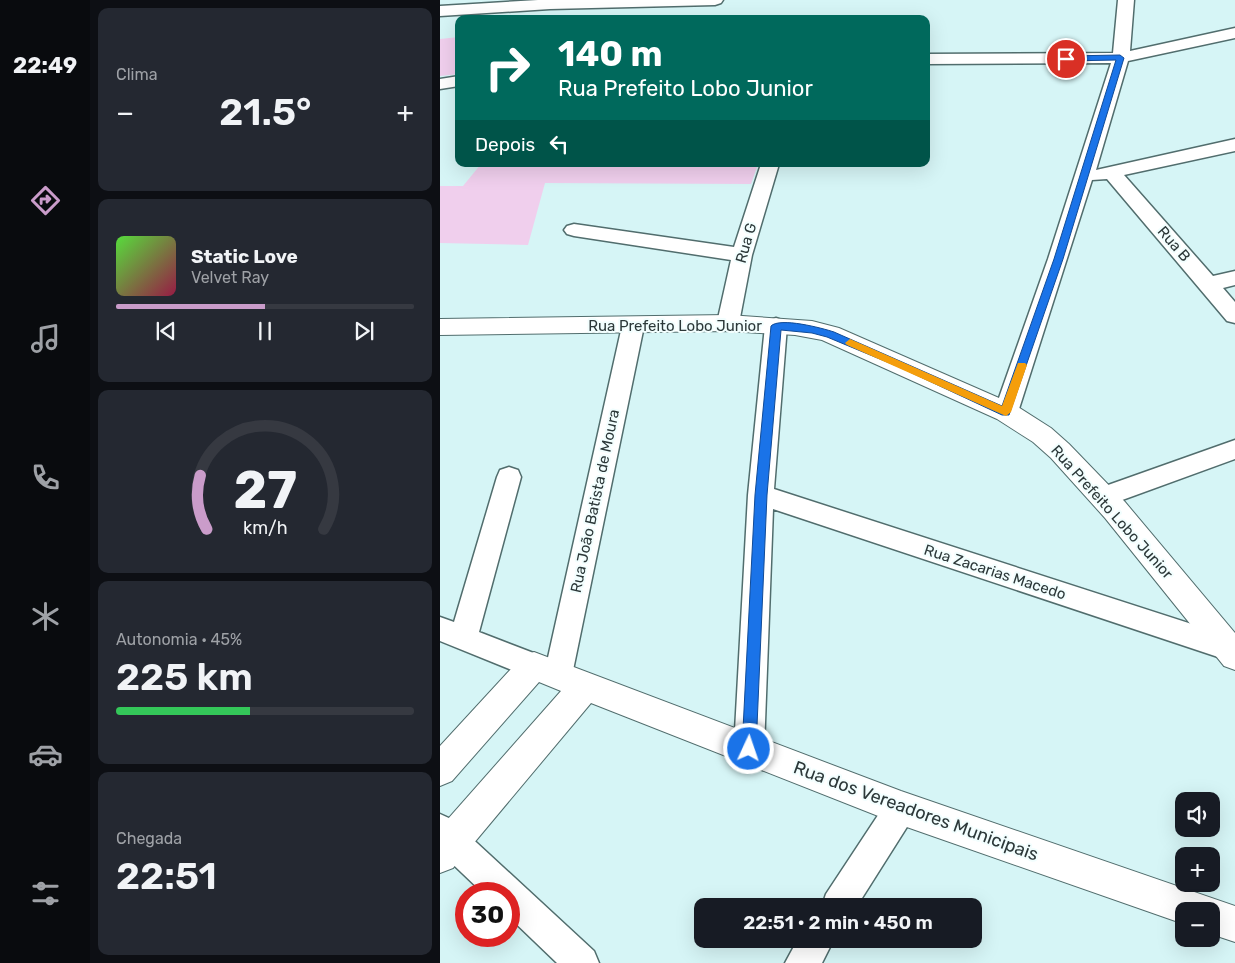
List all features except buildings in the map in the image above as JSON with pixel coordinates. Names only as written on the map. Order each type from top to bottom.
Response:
[{"type":"main road","name":"Rua Prefeito Lobo Junior","points":[[440,327],[728,324],[812,329],[830,334],[902,364],[1006,412],[1042,435],[1060,450],[1103,498],[1232,652]]},
{"type":"main road","name":"Rua dos Vereadores Municipais","points":[[559,676],[901,808],[1175,903]]},
{"type":"main road","points":[[440,770],[559,676]]},
{"type":"main road","points":[[444,842],[559,676]]},
{"type":"main road","points":[[1220,919],[1235,924]]},
{"type":"street","points":[[440,11],[550,4],[715,0]]},
{"type":"street","points":[[1006,412],[1058,259],[1120,58],[1126,0]]},
{"type":"street","points":[[930,59],[1120,58],[1235,33]]},
{"type":"street","points":[[440,84],[455,82]]},
{"type":"street","points":[[1082,178],[1235,145]]},
{"type":"street","name":"Rua G","points":[[728,324],[742,255],[769,167]]},
{"type":"street","name":"Rua B","points":[[1112,172],[1235,316]]},
{"type":"street","points":[[574,230],[742,255]]},
{"type":"street","points":[[1209,284],[1235,278]]},
{"type":"street","name":"Rua João Batista de Moura","points":[[559,676],[633,326]]},
{"type":"street","points":[[749,749],[761,495],[776,326]]},
{"type":"street","points":[[1103,498],[1235,449]]},
{"type":"street","points":[[451,633],[509,477]]},
{"type":"street","name":"Rua Zacarias Macedo","points":[[761,495],[1232,652]]},
{"type":"street","name":"Rua dos Vereadores Municipais","points":[[451,633],[559,676]]},
{"type":"street","points":[[843,898],[901,808]]},
{"type":"street","points":[[444,842],[494,882]]},
{"type":"street","points":[[520,904],[582,963]]},
{"type":"street","points":[[802,963],[811,948]]},
{"type":"shaded area","points":[[455,37],[455,74],[440,76],[440,39]]},
{"type":"shaded area","points":[[479,167],[757,167],[751,184],[545,183],[528,245],[440,243],[440,186],[463,186]]},
{"type":"slow traffic","points":[[850,343],[902,364],[1006,412],[1022,365]]},
{"type":"route","points":[[749,749],[761,495],[776,326],[812,329],[830,334],[902,364],[1006,412],[1058,259],[1120,58],[1066,59]]}]
